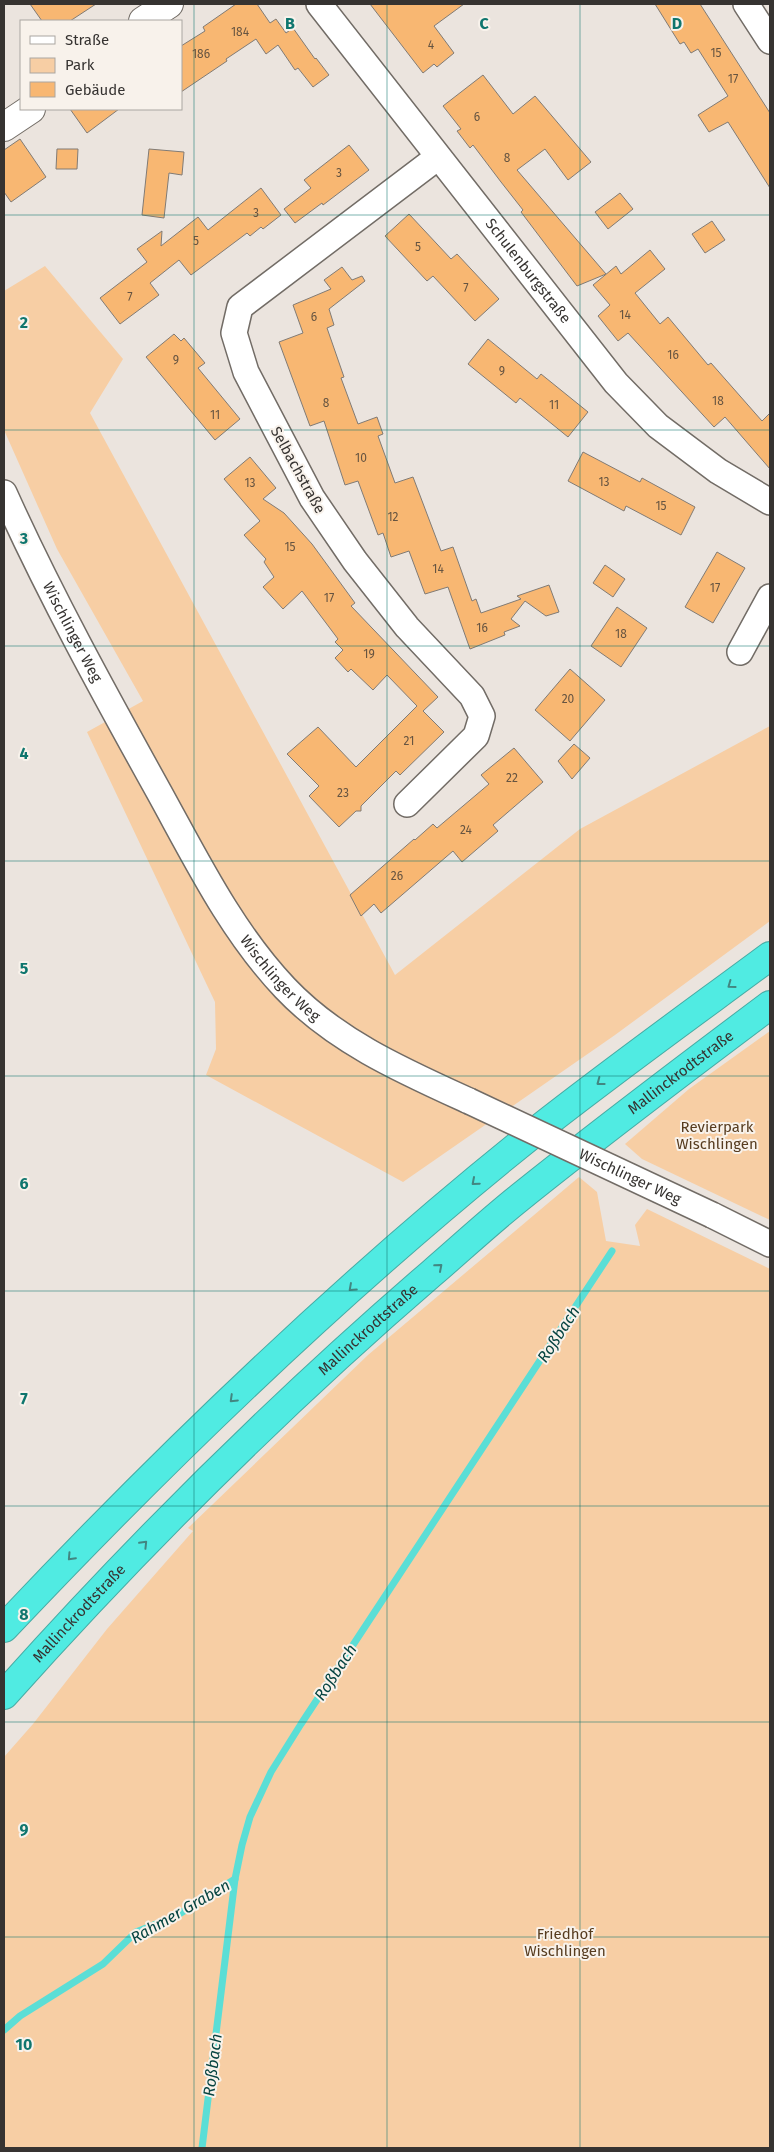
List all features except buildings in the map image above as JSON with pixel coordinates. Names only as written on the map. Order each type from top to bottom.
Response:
[{"type":"highway","points":[[4,1628],[104,1522],[273,1360],[359,1281],[538,1129],[770,956]]},
{"type":"highway","name":"Mallinckrodtstraße","points":[[4,1695],[85,1605],[193,1493],[298,1392],[386,1312],[517,1199],[656,1090],[770,1005]]},
{"type":"main road","points":[[145,20],[169,4]]},
{"type":"main road","points":[[4,108],[20,99]]},
{"type":"main road","points":[[4,128],[30,110]]},
{"type":"street","name":"Schulenburgstraße","points":[[319,4],[616,383],[658,426],[718,471],[770,502]]},
{"type":"street","points":[[746,4],[770,41]]},
{"type":"street","name":"Selbachstraße","points":[[406,804],[476,736],[482,716],[472,696],[408,627],[354,561],[312,498],[246,372],[234,333],[240,307],[438,156]]},
{"type":"street","name":"Wischlinger Weg","points":[[4,493],[34,560],[221,905],[264,964],[285,988],[335,1031],[400,1069],[770,1244]]},
{"type":"street","points":[[740,652],[770,597]]},
{"type":"green space","points":[[45,266],[123,359],[90,413],[395,975],[580,829],[770,726],[770,921],[615,1035],[403,1182],[206,1075],[216,1049],[215,1002],[87,732],[143,701],[57,549],[4,430],[4,291]]},
{"type":"green space","name":"Revierpark Wischlingen","points":[[770,1031],[770,1220],[642,1159],[625,1144],[689,1089]]},
{"type":"green space","name":"Friedhof Wischlingen","points":[[579,1177],[597,1192],[606,1241],[640,1246],[635,1225],[647,1209],[770,1269],[770,2148],[4,2148],[4,1757],[33,1724],[107,1629],[193,1531],[188,1528],[368,1355]]},
{"type":"waterway","name":"Roßbach","points":[[202,2148],[235,1879],[250,1817],[271,1772],[301,1724],[612,1251]]},
{"type":"waterway","name":"Rahmer Graben","points":[[4,2030],[20,2016],[103,1964],[136,1932],[176,1916],[235,1879]]}]
